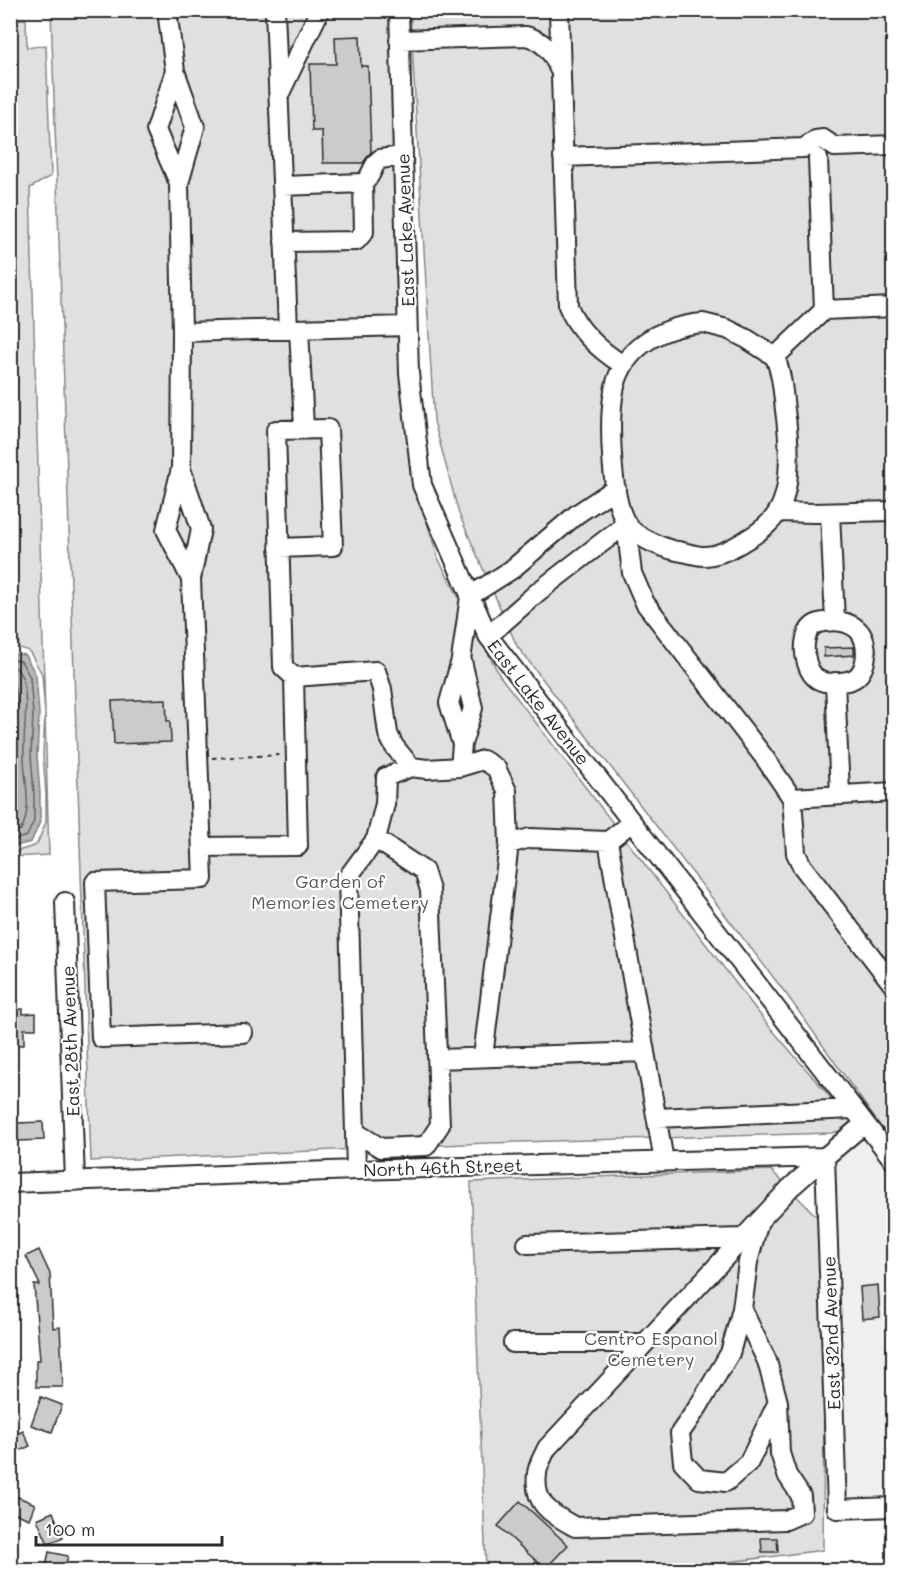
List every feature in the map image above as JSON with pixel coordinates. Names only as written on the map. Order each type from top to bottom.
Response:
[{"type":"street","points":[[167,10],[175,71],[195,127],[179,183],[182,332],[181,469],[166,530],[191,579]]},
{"type":"street","points":[[275,10],[284,242],[304,428]]},
{"type":"street","points":[[278,99],[320,10]]},
{"type":"street","name":"East Lake Avenue","points":[[399,10],[409,373],[422,485],[488,636],[894,1161]]},
{"type":"street","points":[[559,10],[568,306],[572,317],[588,337],[622,365]]},
{"type":"street","points":[[399,39],[526,36],[536,38],[554,56],[561,73]]},
{"type":"street","points":[[175,71],[156,130],[179,183]]},
{"type":"street","points":[[563,158],[830,154],[835,147],[894,145]]},
{"type":"street","points":[[811,153],[824,310]]},
{"type":"street","points":[[282,186],[363,183],[369,179],[372,169],[380,159],[402,156]]},
{"type":"street","points":[[284,242],[356,241],[364,232],[363,183]]},
{"type":"street","points":[[775,357],[824,310],[894,306]]},
{"type":"street","points":[[626,524],[642,538],[671,550],[705,556],[741,544],[763,530],[778,512],[788,481],[789,455],[783,390],[775,357],[727,329],[703,322],[683,325],[646,342],[636,349],[622,365],[615,386],[611,410],[611,450],[616,488],[626,524],[632,573],[645,603],[757,747],[792,798],[796,853],[802,866],[894,986]]},
{"type":"street","points":[[182,332],[407,326]]},
{"type":"street","points":[[279,548],[333,546],[328,429],[276,430],[282,667],[294,676],[376,671],[382,689],[388,734],[394,746],[411,767]]},
{"type":"street","points":[[181,469],[201,529],[191,579],[203,879],[95,882],[101,1038],[243,1033]]},
{"type":"street","points":[[459,767],[462,744],[449,703],[461,660],[470,596],[511,570],[577,514],[616,488]]},
{"type":"street","points":[[778,512],[894,511]]},
{"type":"street","points":[[830,513],[835,621]]},
{"type":"street","points":[[488,636],[539,591],[626,524]]},
{"type":"street","points":[[835,621],[849,623],[858,630],[863,638],[864,670],[859,678],[850,681],[819,681],[811,674],[807,663],[806,638],[811,627],[822,622],[835,621]]},
{"type":"street","points":[[202,847],[298,846],[294,676]]},
{"type":"street","points":[[835,682],[840,794]]},
{"type":"street","points":[[356,1170],[348,877],[376,839],[385,804],[386,777],[411,767],[427,769],[459,767],[483,760],[496,768],[507,791],[509,844],[483,1057]]},
{"type":"street","points":[[792,798],[894,792]]},
{"type":"street","points":[[509,844],[530,838],[608,841],[632,822]]},
{"type":"street","points":[[355,1132],[381,1148],[426,1146],[441,1125],[430,890],[424,871],[376,839]]},
{"type":"street","points":[[608,841],[664,1161]]},
{"type":"street","name":"East 28th Avenue","points":[[66,902],[75,1180]]},
{"type":"street","points":[[438,1059],[645,1052]]},
{"type":"street","points":[[657,1118],[852,1109]]},
{"type":"street","points":[[742,1309],[767,1361],[778,1402],[780,1453],[787,1474],[801,1496],[802,1513],[786,1520],[576,1527],[552,1514],[540,1501],[537,1473],[547,1448],[790,1188],[864,1124]]},
{"type":"street","name":"North 46th Street","points":[[10,1183],[356,1170],[825,1157]]},
{"type":"street","name":"East 32nd Avenue","points":[[825,1157],[837,1509],[894,1507]]},
{"type":"street","points":[[759,1221],[748,1262],[742,1309],[729,1353],[680,1433],[683,1462],[699,1479],[726,1482],[749,1462],[778,1402]]},
{"type":"street","points":[[527,1244],[743,1238]]},
{"type":"street","points":[[513,1343],[645,1343]]},
{"type":"path","points":[[199,758],[296,754]]},
{"type":"shaded area","points":[[863,1134],[893,1172],[893,1500],[844,1503],[832,1159]]},
{"type":"green space","name":"Garden of Memories Cemetery","points":[[51,11],[389,11],[399,372],[410,467],[438,558],[500,676],[768,1025],[855,1126],[832,1133],[487,1143],[91,1161]]},
{"type":"green space","points":[[410,11],[893,11],[893,1144],[787,995],[517,646],[459,514],[434,421]]},
{"type":"green space","points":[[26,19],[27,48],[46,45],[51,176],[30,188],[45,714],[42,674],[29,651],[19,648],[17,624],[10,635],[10,20]]},
{"type":"green space","points":[[45,714],[49,855],[11,857],[11,853],[37,844],[46,822],[43,755]]},
{"type":"green space","name":"Centro Espanol Cemetery","points":[[771,1170],[825,1225],[823,1550],[666,1570],[486,1570],[471,1182]]},
{"type":"water","points":[[10,653],[25,655],[36,675],[40,794],[40,822],[31,842],[11,847]]},
{"type":"building","points":[[360,36],[361,66],[368,66],[371,152],[363,163],[323,163],[322,131],[312,131],[310,64],[336,64],[335,37]]},
{"type":"building","points":[[854,647],[854,655],[824,657],[824,648]]},
{"type":"building","points":[[166,699],[171,742],[114,744],[112,701]]},
{"type":"building","points":[[10,1009],[23,1009],[23,1014],[36,1013],[36,1029],[24,1029],[24,1045],[10,1045]]},
{"type":"building","points":[[43,1122],[44,1140],[18,1141],[17,1123]]},
{"type":"building","points":[[39,1250],[50,1274],[53,1328],[60,1327],[63,1387],[36,1387],[36,1360],[40,1360],[34,1285],[40,1285],[26,1256]]},
{"type":"building","points":[[878,1285],[880,1317],[862,1319],[860,1287]]},
{"type":"building","points":[[41,1397],[62,1405],[52,1432],[31,1425]]},
{"type":"building","points":[[23,1431],[30,1446],[13,1454],[10,1448],[10,1437]]},
{"type":"building","points":[[13,1495],[35,1504],[29,1519],[10,1511]]},
{"type":"building","points":[[520,1501],[568,1545],[545,1569],[498,1526]]},
{"type":"building","points":[[53,1512],[63,1538],[48,1544],[37,1519]]},
{"type":"building","points":[[761,1538],[777,1538],[778,1552],[762,1552]]},
{"type":"building","points":[[49,1552],[68,1556],[64,1570],[45,1570]]}]
